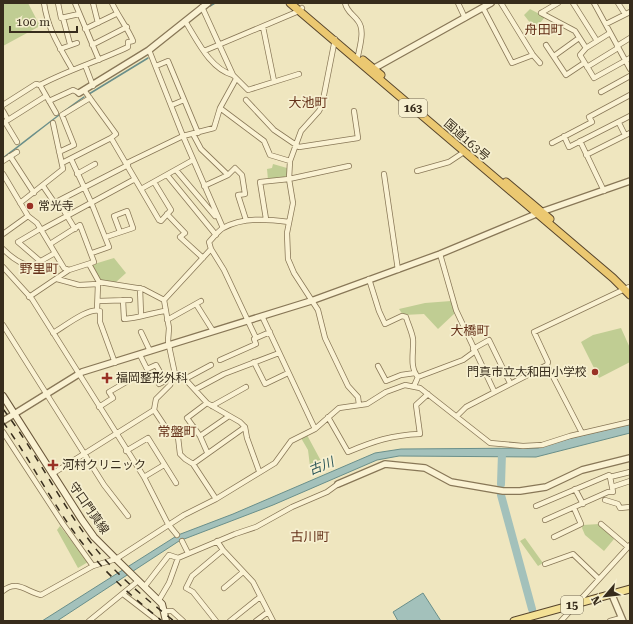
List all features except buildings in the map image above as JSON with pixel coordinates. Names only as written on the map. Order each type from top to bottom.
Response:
[{"type":"highway","name":"国道163号","points":[[290,3],[299,7],[334,39],[629,290]]},
{"type":"highway","name":"国道163号","points":[[334,39],[358,56],[464,152],[539,213]]},
{"type":"main road","name":"守口門真線","points":[[3,396],[94,537],[132,576],[159,600],[165,611],[166,621]]},
{"type":"main road","name":"15","points":[[514,621],[537,618],[577,604],[630,589]]},
{"type":"street","points":[[44,3],[47,21],[72,69]]},
{"type":"street","points":[[58,3],[70,44]]},
{"type":"street","points":[[75,3],[99,60]]},
{"type":"street","points":[[93,3],[98,23]]},
{"type":"street","points":[[3,105],[36,84],[40,85],[72,69],[86,66],[128,47],[128,42],[133,41],[127,27],[116,14],[112,3]]},
{"type":"street","points":[[344,3],[350,13],[358,21],[362,32],[358,56]]},
{"type":"street","points":[[458,3],[465,18]]},
{"type":"street","points":[[371,69],[491,3]]},
{"type":"street","points":[[501,3],[533,55],[540,63]]},
{"type":"street","points":[[558,3],[541,13],[575,31],[586,48]]},
{"type":"street","points":[[573,3],[597,41]]},
{"type":"street","points":[[594,3],[618,47],[628,59],[630,69]]},
{"type":"street","points":[[618,3],[625,14]]},
{"type":"street","points":[[81,92],[93,86],[149,50],[205,4],[220,45],[235,77],[248,90],[300,74]]},
{"type":"street","points":[[204,51],[263,27],[299,7]]},
{"type":"street","points":[[483,8],[512,63],[533,55]]},
{"type":"street","points":[[606,24],[630,12]]},
{"type":"street","points":[[63,18],[79,14]]},
{"type":"street","points":[[85,29],[116,14]]},
{"type":"street","points":[[185,21],[204,51],[222,71],[235,77]]},
{"type":"street","points":[[92,45],[127,27]]},
{"type":"street","points":[[263,27],[274,81]]},
{"type":"street","points":[[610,33],[586,48],[580,55],[594,78],[628,59]]},
{"type":"street","points":[[554,56],[579,38]]},
{"type":"street","points":[[546,45],[566,75],[618,47],[630,38]]},
{"type":"street","points":[[334,39],[322,105],[319,111],[301,131],[290,161],[289,179],[293,203],[287,233],[288,259],[294,273],[318,310],[325,338],[348,386],[358,397],[359,405]]},
{"type":"street","points":[[60,48],[77,43]]},
{"type":"street","points":[[149,50],[218,220]]},
{"type":"street","points":[[156,66],[168,60],[201,149],[228,175]]},
{"type":"street","points":[[86,66],[93,86]]},
{"type":"street","points":[[601,92],[630,76]]},
{"type":"street","points":[[43,186],[54,202],[58,201],[183,136],[214,128],[220,108],[235,77]]},
{"type":"street","points":[[40,85],[56,113]]},
{"type":"street","points":[[6,122],[47,98],[73,90],[81,92],[90,98],[116,134],[62,163]]},
{"type":"street","points":[[552,143],[592,122],[589,117],[630,95]]},
{"type":"street","points":[[59,152],[74,145],[62,115],[90,98]]},
{"type":"street","points":[[172,105],[184,100]]},
{"type":"street","points":[[246,100],[274,130],[295,146],[299,147],[358,138],[354,110]]},
{"type":"street","points":[[220,108],[264,141],[270,155],[290,161]]},
{"type":"street","points":[[3,111],[6,122],[17,142]]},
{"type":"street","points":[[564,136],[569,147],[619,123],[630,116]]},
{"type":"street","points":[[20,203],[61,173],[63,169],[53,123]]},
{"type":"street","points":[[586,155],[628,134],[619,123]]},
{"type":"street","points":[[111,138],[159,220],[171,210],[154,182]]},
{"type":"street","points":[[580,141],[604,191]]},
{"type":"street","points":[[3,161],[16,152]]},
{"type":"street","points":[[416,171],[449,162],[464,152]]},
{"type":"street","points":[[10,156],[34,193]]},
{"type":"street","points":[[70,159],[91,202],[110,247],[92,252]]},
{"type":"street","points":[[141,189],[193,160]]},
{"type":"street","points":[[77,174],[95,164]]},
{"type":"street","points":[[266,219],[260,182],[289,179],[349,166]]},
{"type":"street","points":[[204,186],[228,175],[235,168],[242,175],[245,194],[238,195],[246,220]]},
{"type":"street","points":[[176,170],[223,228]]},
{"type":"street","points":[[3,174],[28,216],[37,223],[64,268],[69,270]]},
{"type":"street","points":[[384,174],[398,270]]},
{"type":"street","points":[[167,175],[216,235]]},
{"type":"street","points":[[40,261],[18,242],[135,179]]},
{"type":"street","points":[[3,422],[78,374],[262,316],[398,270],[539,213],[630,181]]},
{"type":"street","points":[[58,201],[75,229]]},
{"type":"street","points":[[106,237],[134,228],[127,211],[114,216],[120,232]]},
{"type":"street","points":[[168,214],[185,233],[180,237],[203,258]]},
{"type":"street","points":[[3,234],[28,216]]},
{"type":"street","points":[[220,360],[256,344],[254,339],[256,338],[224,270],[211,249],[209,242],[223,228],[246,220],[266,219],[289,222]]},
{"type":"street","points":[[29,296],[69,270],[94,262],[92,252],[80,225],[50,244]]},
{"type":"street","points":[[3,249],[27,265],[32,266],[55,253]]},
{"type":"street","points":[[164,300],[211,249]]},
{"type":"street","points":[[440,254],[456,310],[494,391]]},
{"type":"street","points":[[89,264],[99,283],[97,310],[100,311],[100,322],[115,363]]},
{"type":"street","points":[[3,268],[29,296],[126,451],[144,477],[168,524],[177,535]]},
{"type":"street","points":[[56,279],[79,285],[99,283],[140,288],[164,300],[166,304],[165,311],[169,328],[168,341],[175,374],[170,385],[156,399],[154,410],[164,424],[178,437],[180,454],[193,464],[216,499]]},
{"type":"street","points":[[369,279],[379,311],[385,324],[402,316],[406,317],[413,338],[412,359],[417,375],[414,386]]},
{"type":"street","points":[[140,288],[141,315]]},
{"type":"street","points":[[582,432],[547,365],[548,362],[534,332],[629,290]]},
{"type":"street","points":[[123,300],[124,319],[137,318],[141,315],[165,311]]},
{"type":"street","points":[[98,301],[130,300]]},
{"type":"street","points":[[167,320],[201,301]]},
{"type":"street","points":[[196,304],[213,331]]},
{"type":"street","points":[[53,333],[87,312],[97,310]]},
{"type":"street","points":[[262,316],[315,429]]},
{"type":"street","points":[[3,325],[114,501],[128,516]]},
{"type":"street","points":[[141,332],[150,352]]},
{"type":"street","points":[[256,338],[270,332]]},
{"type":"street","points":[[378,366],[386,381],[401,375],[417,375],[463,360],[489,340],[510,383]]},
{"type":"street","points":[[196,390],[224,374],[279,353]]},
{"type":"street","points":[[140,355],[147,369],[156,365],[165,381],[159,384]]},
{"type":"street","points":[[254,362],[265,384],[288,373]]},
{"type":"street","points":[[185,379],[211,365]]},
{"type":"street","points":[[457,416],[466,407],[494,391],[547,365]]},
{"type":"street","points":[[175,374],[185,379],[207,403],[240,422],[245,427],[247,438],[259,472]]},
{"type":"street","points":[[99,407],[113,398],[110,392],[128,381]]},
{"type":"street","points":[[3,591],[8,587],[17,586],[41,595],[93,566],[116,559],[168,524],[216,499],[275,463],[291,441],[315,429],[333,412],[344,406],[367,404],[398,386],[414,386],[428,394],[490,443],[537,446],[582,432],[630,422]]},
{"type":"street","points":[[212,406],[246,387]]},
{"type":"street","points":[[328,417],[348,452],[375,440],[397,435],[420,434],[416,405],[428,394]]},
{"type":"street","points":[[207,403],[187,418],[200,436],[207,452]]},
{"type":"street","points":[[52,474],[154,410]]},
{"type":"street","points":[[200,436],[229,416]]},
{"type":"street","points":[[178,437],[194,427]]},
{"type":"street","points":[[193,464],[207,452],[245,427]]},
{"type":"street","points":[[3,432],[63,524],[93,566]]},
{"type":"street","points":[[126,451],[148,438],[176,484]]},
{"type":"street","points":[[145,586],[169,555],[178,558],[217,541],[263,524],[292,507],[327,492],[338,484],[384,464],[425,468],[451,482],[503,491],[525,491],[546,487],[582,470],[630,458]]},
{"type":"street","points":[[144,477],[164,465]]},
{"type":"street","points":[[536,506],[609,475],[610,477],[630,472]]},
{"type":"street","points":[[545,520],[608,492],[613,492],[610,477]]},
{"type":"street","points":[[612,487],[630,482]]},
{"type":"street","points":[[575,489],[583,504]]},
{"type":"street","points":[[605,500],[618,504],[620,508],[630,507]]},
{"type":"street","points":[[554,537],[581,524],[574,508]]},
{"type":"street","points":[[561,621],[629,546],[601,524]]},
{"type":"street","points":[[182,541],[188,554]]},
{"type":"street","points":[[217,541],[223,550],[253,582],[273,621]]},
{"type":"street","points":[[216,621],[193,592],[186,588],[192,576],[223,550]]},
{"type":"street","points":[[545,564],[573,554],[599,579]]},
{"type":"street","points":[[159,600],[169,583],[178,558]]},
{"type":"street","points":[[224,588],[243,572]]},
{"type":"street","points":[[89,621],[138,581]]},
{"type":"street","points":[[123,594],[158,621]]},
{"type":"street","points":[[610,621],[622,619],[612,595]]},
{"type":"street","points":[[230,621],[260,597]]},
{"type":"street","points":[[165,611],[172,611],[183,621]]},
{"type":"street","points":[[256,621],[268,612]]},
{"type":"green space","points":[[3,3],[28,3],[40,26],[3,46]]},
{"type":"green space","points":[[530,9],[545,17],[535,29],[524,15]]},
{"type":"green space","points":[[273,164],[287,168],[287,178],[268,180],[267,169],[272,168]]},
{"type":"green space","points":[[114,258],[126,273],[115,283],[101,282],[91,265]]},
{"type":"green space","points":[[451,301],[455,313],[438,329],[424,314],[403,315],[399,309],[425,303]]},
{"type":"green space","points":[[621,328],[630,348],[630,362],[599,378],[581,342],[593,335]]},
{"type":"green space","points":[[307,435],[321,461],[310,466],[308,450],[301,438]]},
{"type":"green space","points":[[599,524],[614,539],[604,551],[585,535],[582,528],[583,525]]},
{"type":"green space","points":[[60,526],[88,562],[78,568],[57,530]]},
{"type":"green space","points":[[525,538],[543,563],[538,566],[520,541]]},
{"type":"water","points":[[630,424],[630,433],[536,457],[399,456],[377,460],[273,505],[179,541],[57,621],[42,621],[178,535],[233,514],[375,453],[401,449],[538,448],[571,438]]},
{"type":"water","points":[[423,593],[441,621],[398,621],[393,612]]},
{"type":"waterway","points":[[210,6],[215,3]]},
{"type":"waterway","points":[[89,94],[148,58]]},
{"type":"waterway","points":[[3,158],[84,97]]},
{"type":"waterway","points":[[501,484],[502,453]]},
{"type":"waterway","points":[[501,495],[532,609]]},
{"type":"railway","points":[[3,409],[15,425],[69,511],[92,544],[120,575],[174,621]]},
{"type":"railway","points":[[3,422],[75,534],[95,559],[113,578],[162,621]]},
{"type":"place","name":"常光寺","points":[[30,206]]},
{"type":"place","name":"門真市立大和田小学校","points":[[595,372]]},
{"type":"place","name":"福岡整形外科","points":[[107,378]]},
{"type":"place","name":"河村クリニック","points":[[53,465]]},
{"type":"district","name":"舟田町","points":[[544,29]]},
{"type":"district","name":"大池町","points":[[308,102]]},
{"type":"district","name":"野里町","points":[[39,268]]},
{"type":"district","name":"大橋町","points":[[470,330]]},
{"type":"district","name":"常盤町","points":[[177,431]]},
{"type":"district","name":"古川町","points":[[310,536]]},
{"type":"water label","name":"古川","points":[[321,466]]}]
